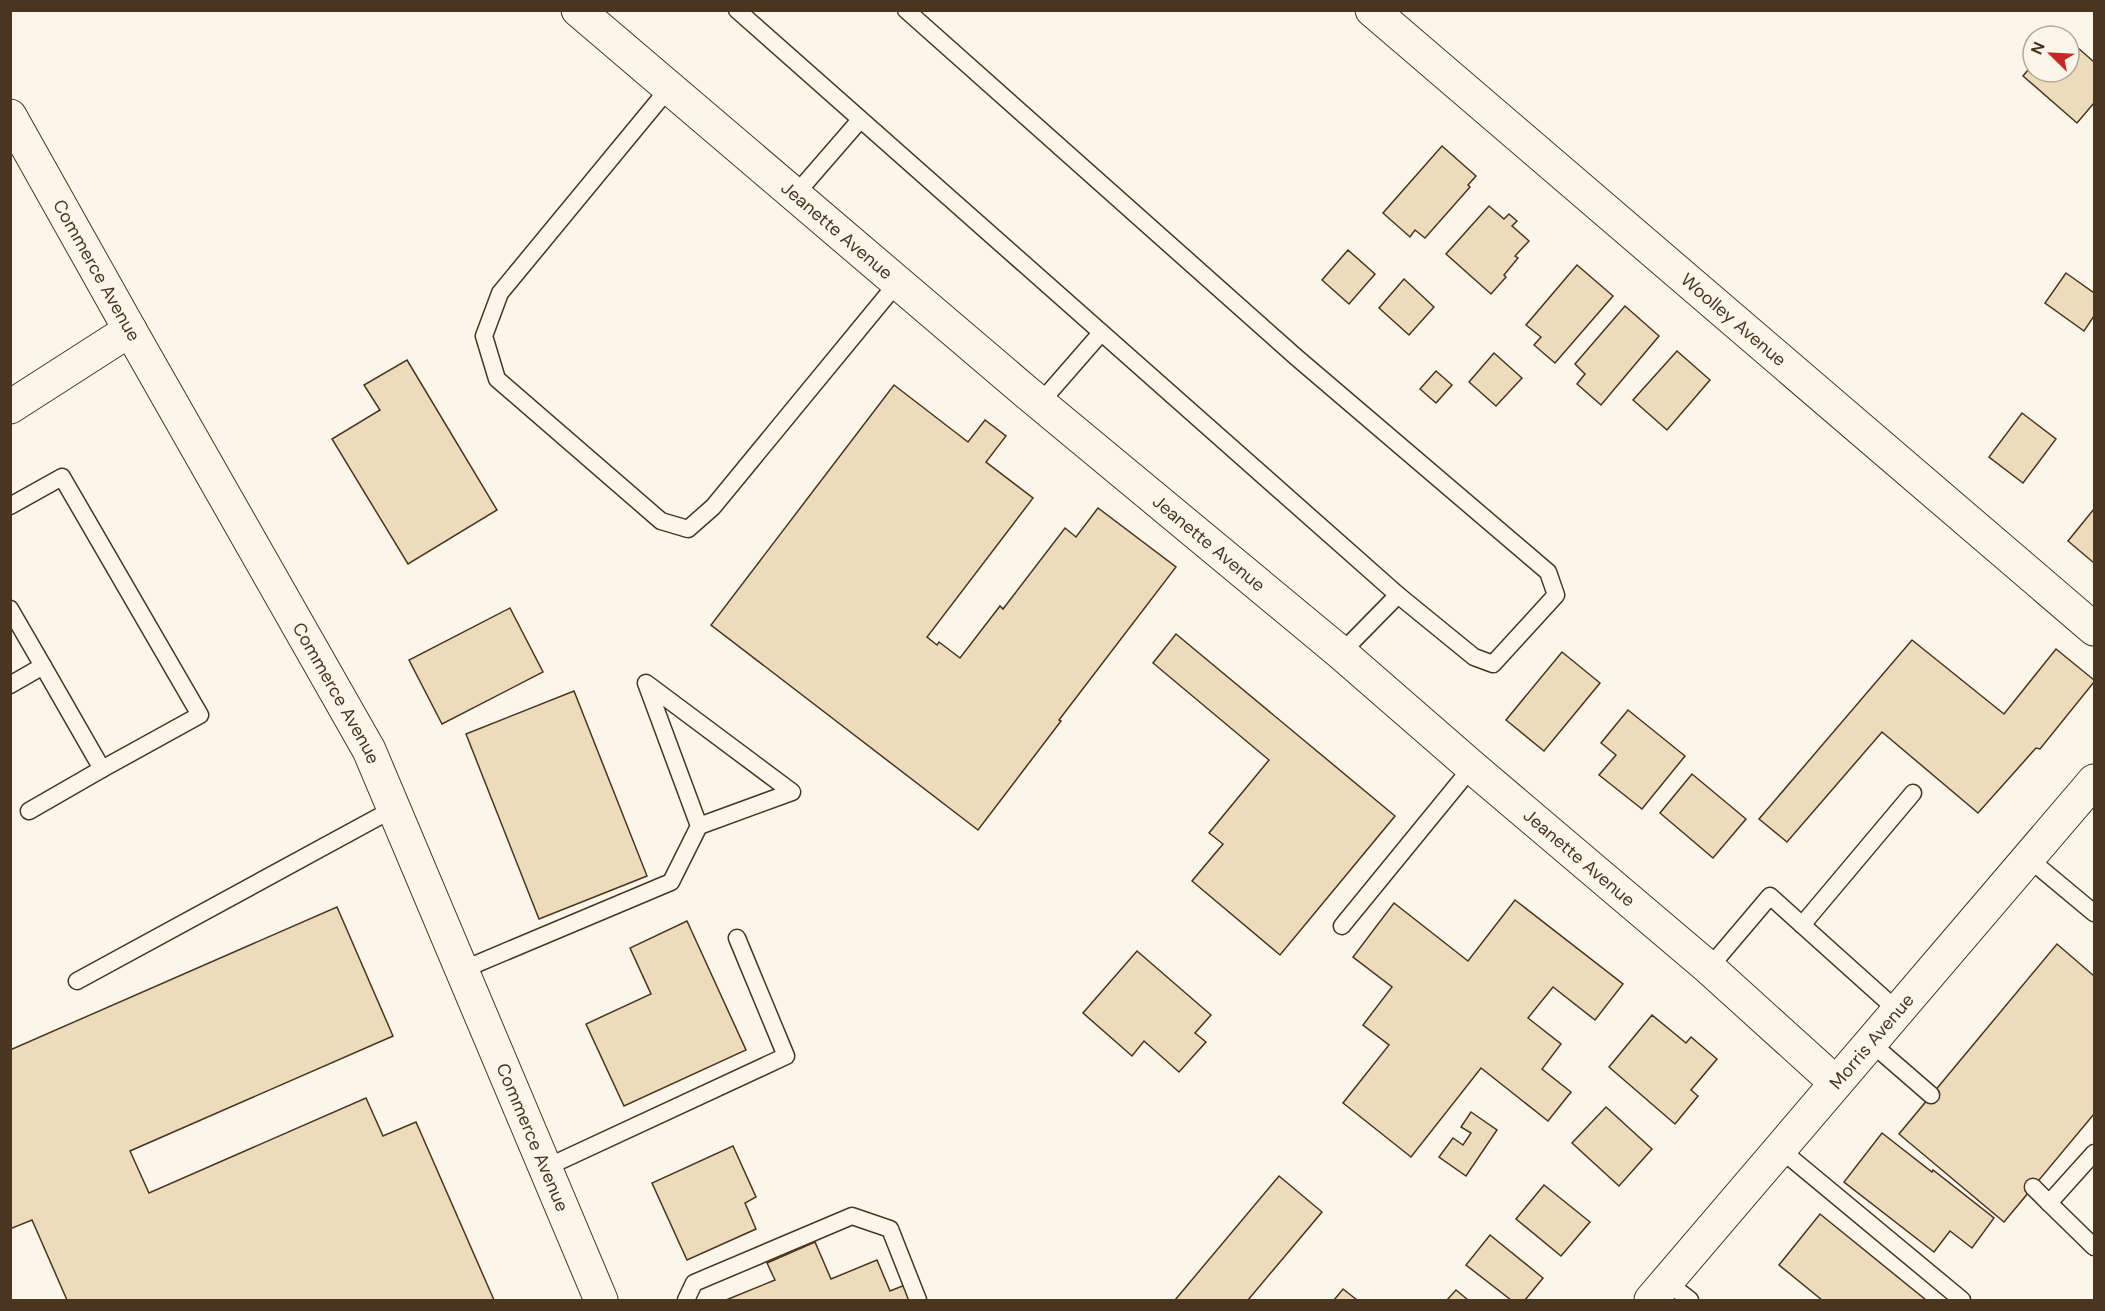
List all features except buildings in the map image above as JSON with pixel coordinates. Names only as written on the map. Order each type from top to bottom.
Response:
[{"type":"street","name":"Jeanette Avenue","points":[[578,10],[1040,403],[1341,653],[1709,968],[1836,1083]]},
{"type":"street","name":"Woolley Avenue","points":[[1372,10],[2094,629]]},
{"type":"street","name":"Commerce Avenue","points":[[10,116],[369,750],[601,1300]]},
{"type":"street","points":[[10,407],[130,330]]},
{"type":"street","name":"Morris Avenue","points":[[1669,1294],[1780,1149],[2094,781]]},
{"type":"lane","points":[[737,10],[1398,595],[1474,657],[1492,664],[1556,595],[1548,572],[1296,357],[906,10]]},
{"type":"lane","points":[[669,88],[500,293],[484,336],[497,379],[661,521],[688,529],[713,507],[898,282]]},
{"type":"lane","points":[[795,195],[860,120]]},
{"type":"lane","points":[[1040,403],[1101,333]]},
{"type":"lane","points":[[10,507],[62,477],[200,715],[29,811]]},
{"type":"lane","points":[[1341,653],[1398,595]]},
{"type":"lane","points":[[10,609],[102,769]]},
{"type":"lane","points":[[10,685],[43,666]]},
{"type":"lane","points":[[462,970],[671,882],[699,826],[792,792],[646,683],[699,826]]},
{"type":"lane","points":[[1342,926],[1472,767]]},
{"type":"lane","points":[[1802,926],[1913,793]]},
{"type":"lane","points":[[77,981],[393,809]]},
{"type":"lane","points":[[2028,858],[2094,913]]},
{"type":"lane","points":[[1709,968],[1770,896],[1898,1011]]},
{"type":"lane","points":[[545,1168],[786,1056],[737,938]]},
{"type":"lane","points":[[1871,1043],[1931,1095]]},
{"type":"lane","points":[[1780,1149],[1962,1300]]},
{"type":"lane","points":[[2049,1203],[2094,1153]]},
{"type":"lane","points":[[2033,1187],[2094,1247]]},
{"type":"lane","points":[[686,1300],[694,1283],[852,1216],[890,1229],[918,1300]]}]
